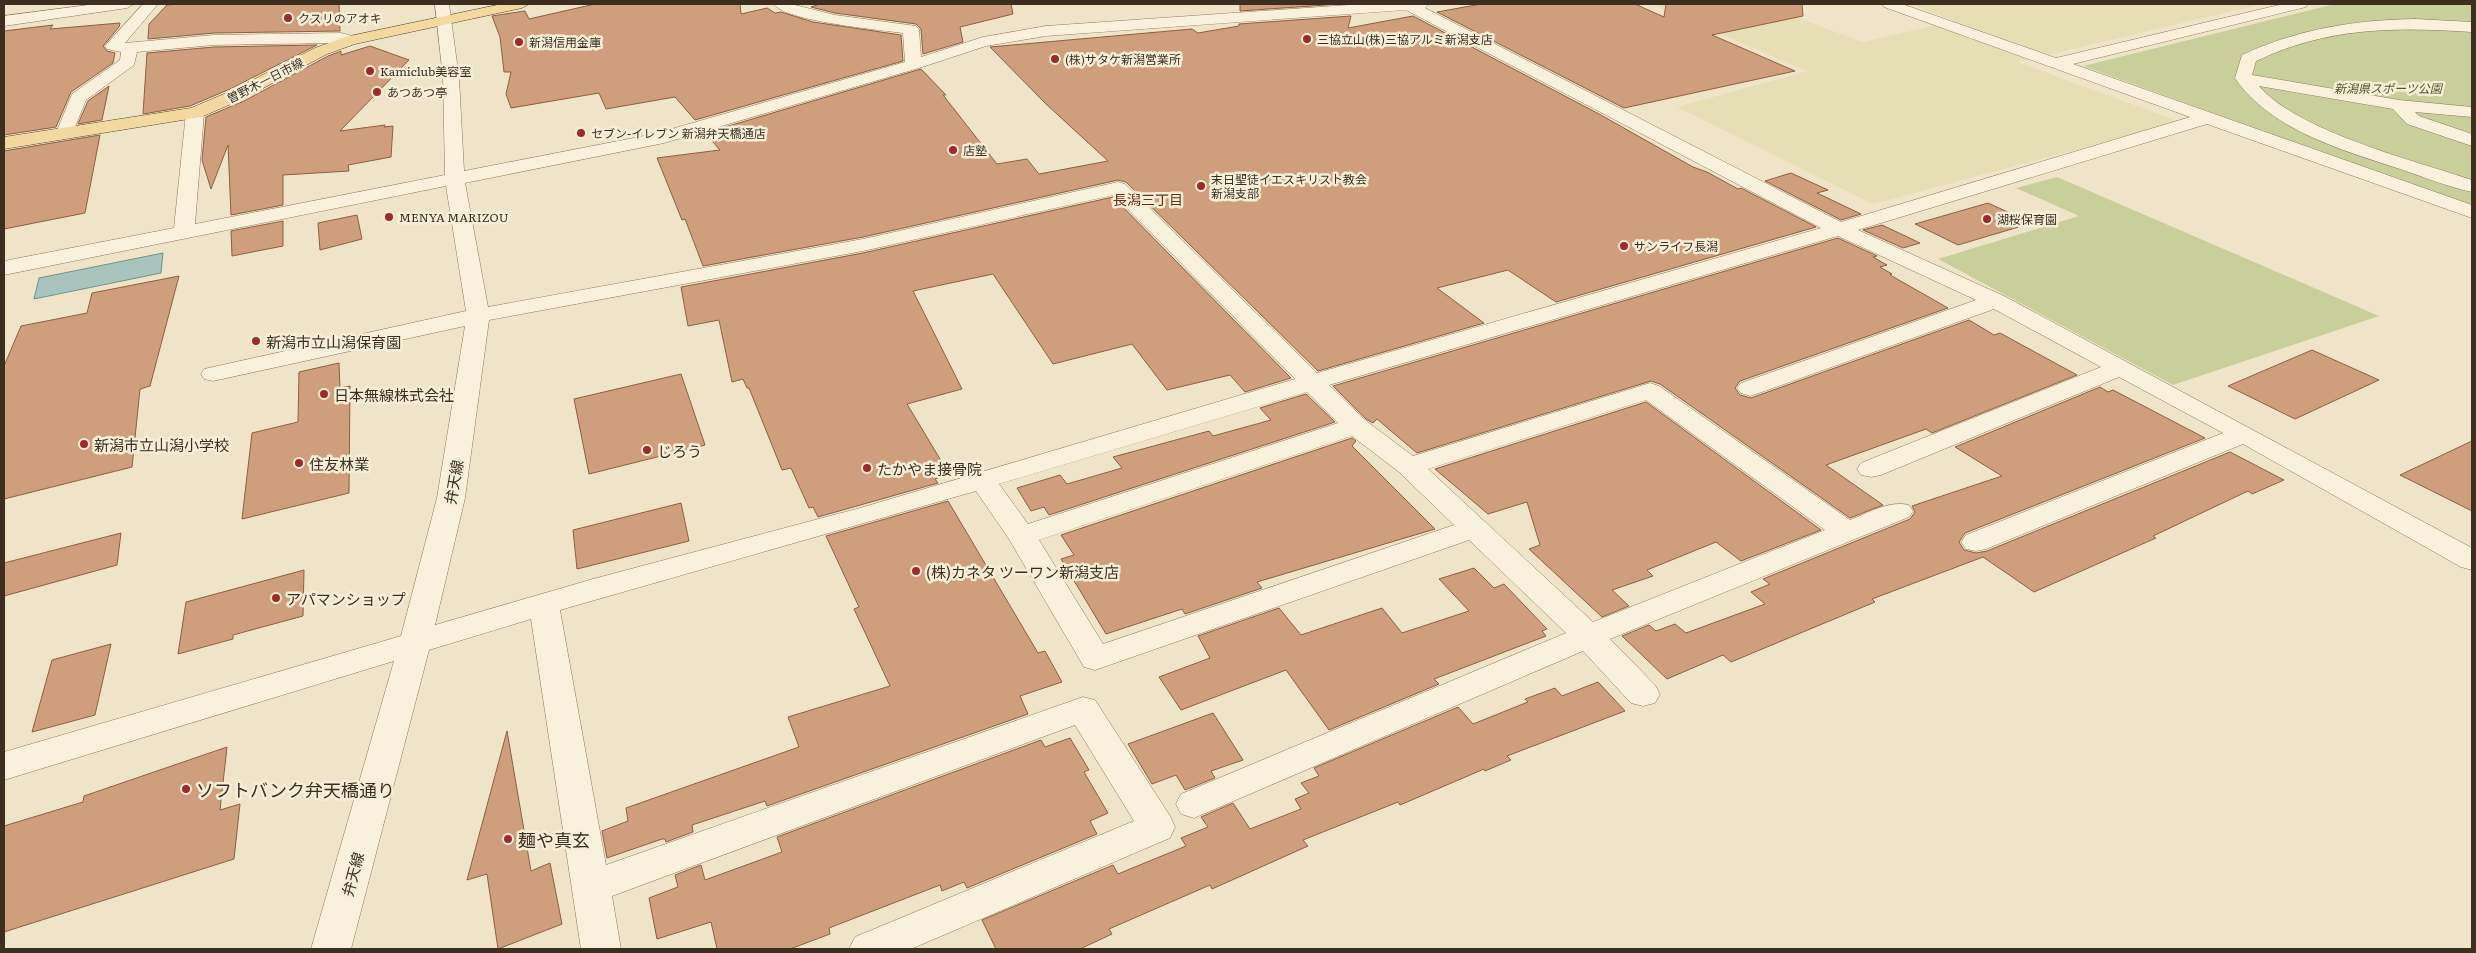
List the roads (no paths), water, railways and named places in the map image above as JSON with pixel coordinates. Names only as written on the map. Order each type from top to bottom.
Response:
[{"type":"main road","name":"曽野木一日市線","points":[[4,143],[195,113],[237,96],[321,50],[350,40],[443,12],[522,4]]},
{"type":"street","points":[[4,21],[127,4]]},
{"type":"street","points":[[151,4],[113,46],[130,48],[214,40],[341,38],[350,40]]},
{"type":"street","points":[[781,4],[787,8],[835,20],[911,29],[913,65]]},
{"type":"street","points":[[4,268],[657,139],[913,65],[983,42],[1046,31],[1416,4],[1841,230],[1996,301],[2244,434],[2472,560]]},
{"type":"street","points":[[1889,4],[2472,212]]},
{"type":"street","points":[[2056,63],[2300,4]]},
{"type":"street","name":"弁天線","points":[[331,949],[415,642],[451,498],[478,316],[455,179],[451,78],[443,12]]},
{"type":"street","points":[[2472,27],[2400,24],[2367,26],[2307,34],[2270,47],[2248,58],[2242,78],[2247,86],[2262,100],[2313,131],[2472,186]]},
{"type":"street","points":[[65,134],[78,98],[128,62],[130,48]]},
{"type":"street","points":[[2242,78],[2399,105],[2472,112]]},
{"type":"street","points":[[2399,105],[2413,120],[2472,140]]},
{"type":"street","points":[[184,233],[195,113]]},
{"type":"street","points":[[4,766],[544,604],[870,514],[1313,382],[1841,230],[2207,118]]},
{"type":"street","points":[[213,374],[531,304],[862,245],[1118,188],[1356,426],[1409,466],[1588,636],[1643,694]]},
{"type":"street","points":[[1750,388],[1996,301]]},
{"type":"street","points":[[1871,469],[2120,368]]},
{"type":"street","points":[[1409,466],[1650,392],[1847,532]]},
{"type":"street","points":[[1022,536],[1356,426]]},
{"type":"street","points":[[1976,542],[2244,434]]},
{"type":"street","points":[[982,480],[1022,536],[1095,658],[1474,528]]},
{"type":"street","points":[[1194,804],[1588,636],[1899,511]]},
{"type":"street","points":[[544,604],[600,949]]},
{"type":"street","points":[[590,887],[1084,709],[1157,827],[869,949]]},
{"type":"water","points":[[163,253],[161,273],[34,299],[39,278]]},
{"type":"place","name":"クスリのアオキ","points":[[288,18]]},
{"type":"place","name":"三協立山(株)三協アルミ新潟支店","points":[[1307,39]]},
{"type":"place","name":"新潟信用金庫","points":[[519,42]]},
{"type":"place","name":"(株)サタケ新潟営業所","points":[[1055,59]]},
{"type":"place","name":"Kamiclub美容室","points":[[370,71]]},
{"type":"place","name":"あつあつ亭","points":[[377,92]]},
{"type":"place","name":"セブン-イレブン 新潟弁天橋通店","points":[[581,133]]},
{"type":"place","name":"店塾","points":[[953,150]]},
{"type":"place","name":"末日聖徒イエスキリスト教会 新潟支部","points":[[1201,186]]},
{"type":"place","name":"MENYA MARIZOU","points":[[389,217]]},
{"type":"place","name":"湖桜保育園","points":[[1987,219]]},
{"type":"place","name":"サンライフ長潟","points":[[1624,246]]},
{"type":"place","name":"新潟市立山潟保育園","points":[[256,341]]},
{"type":"place","name":"日本無線株式会社","points":[[324,394]]},
{"type":"place","name":"新潟市立山潟小学校","points":[[84,444]]},
{"type":"place","name":"じろう","points":[[647,450]]},
{"type":"place","name":"住友林業","points":[[299,463]]},
{"type":"place","name":"たかやま接骨院","points":[[867,468]]},
{"type":"place","name":"(株)カネタ ツーワン新潟支店","points":[[916,571]]},
{"type":"place","name":"アパマンショップ","points":[[276,598]]},
{"type":"place","name":"ソフトバンク弁天橋通り","points":[[186,789]]},
{"type":"place","name":"麺や真玄","points":[[508,839]]},
{"type":"district","name":"長潟三丁目","points":[[1148,199]]},
{"type":"park label","name":"新潟県スポーツ公園","points":[[2388,88]]}]
